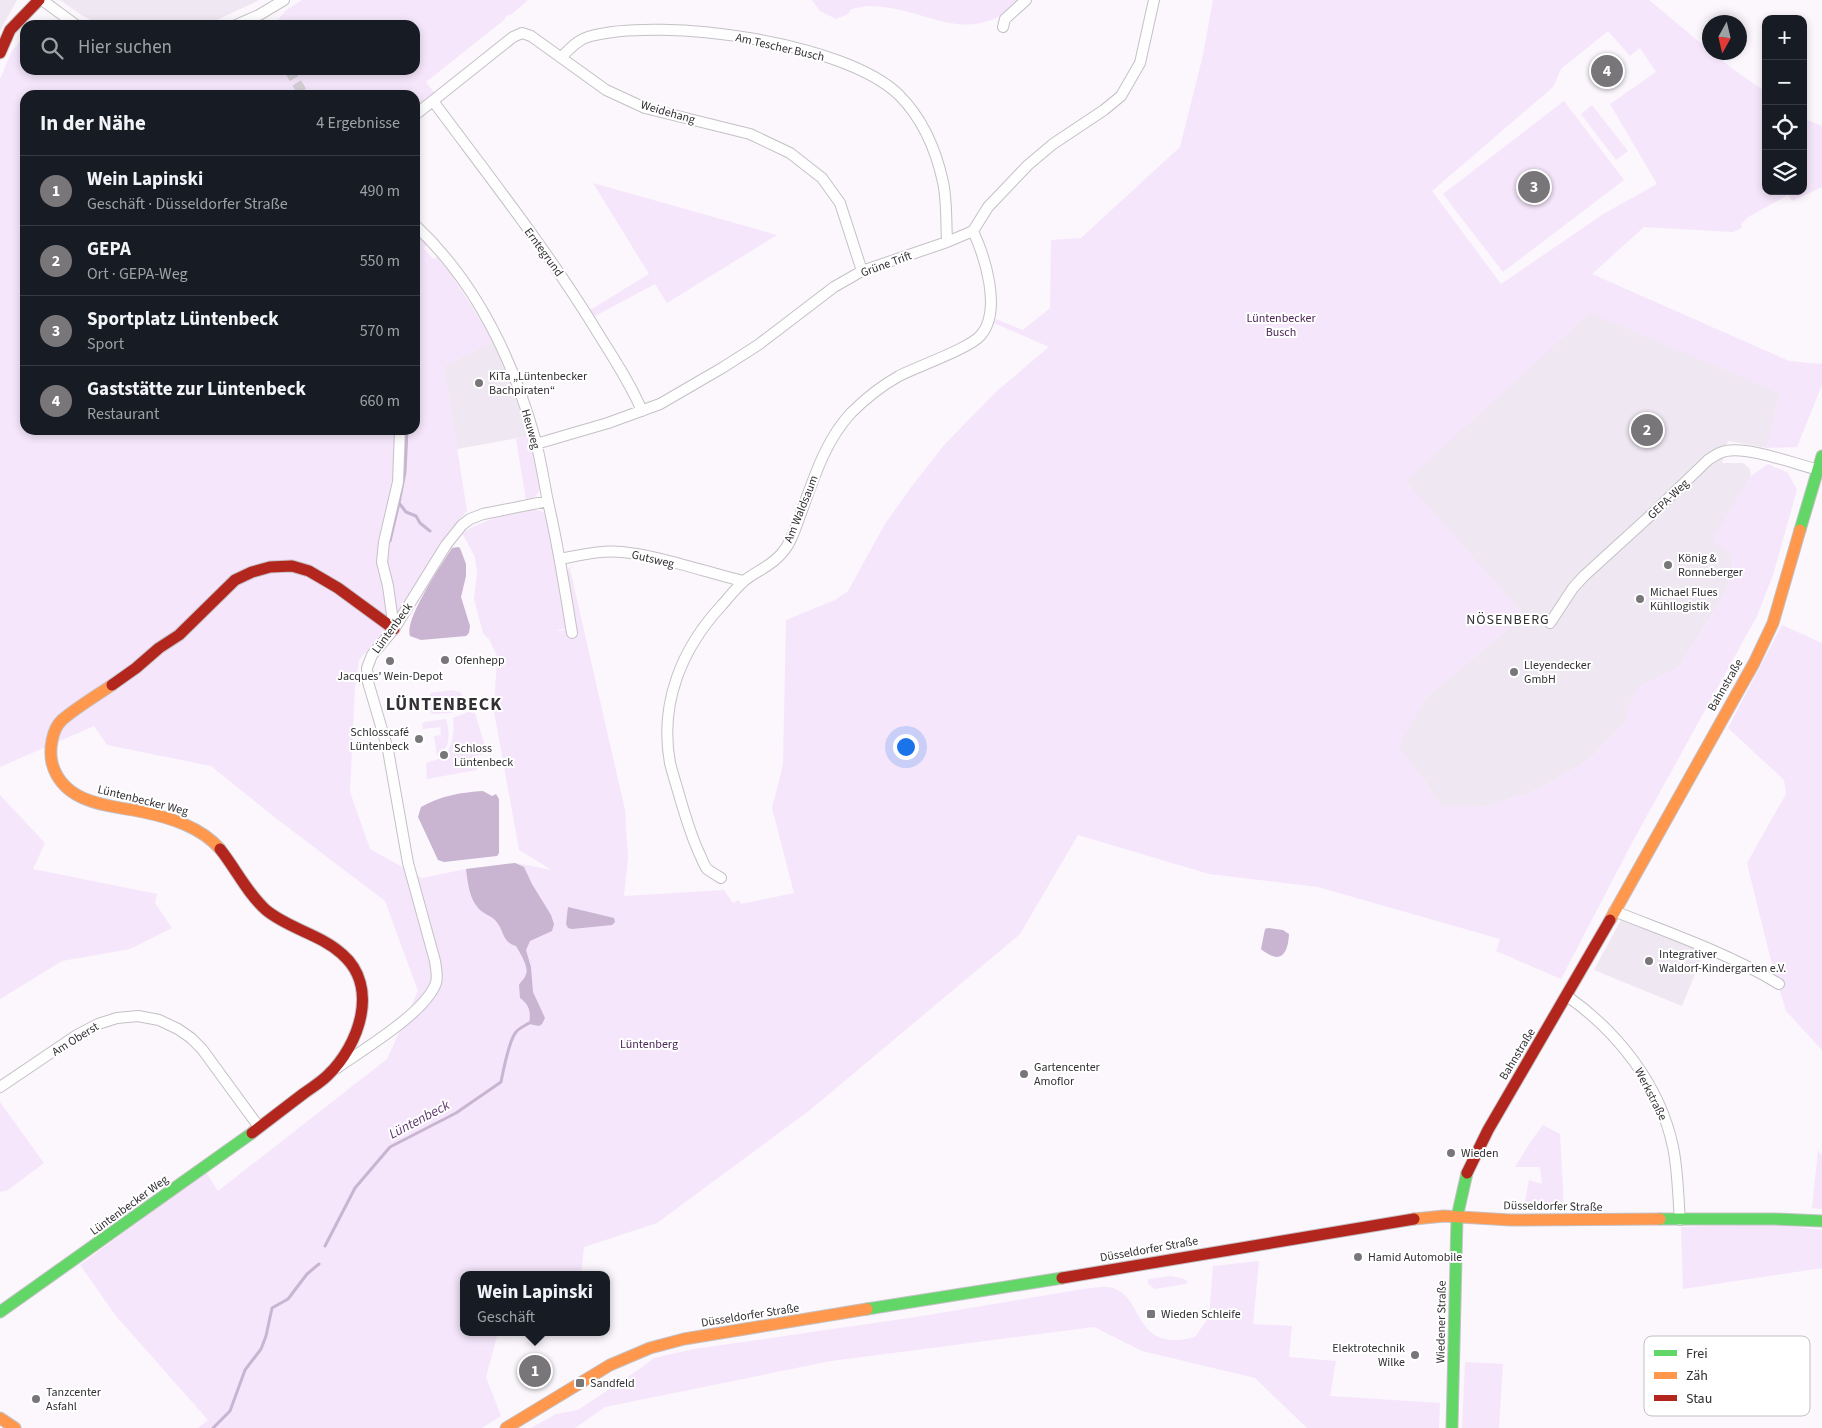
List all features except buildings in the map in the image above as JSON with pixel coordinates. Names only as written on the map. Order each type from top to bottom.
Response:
[{"type":"main road","points":[[0,53],[10,30],[40,0]]},
{"type":"main road","name":"Bahnstraße","points":[[1457,1217],[1465,1176],[1488,1130],[1567,996],[1754,663],[1773,623],[1822,456]]},
{"type":"main road","name":"Lüntenbecker Weg","points":[[0,1312],[84,1255],[328,1075],[357,1030],[362,1016],[364,1001],[358,976],[352,964],[342,953],[261,907],[220,849],[196,828],[182,822],[93,803],[79,798],[69,791],[54,770],[51,744],[55,731],[61,721],[179,635],[235,580],[252,572],[270,567],[292,566],[309,571],[338,588],[394,629]]},
{"type":"main road","name":"Düsseldorfer Straße","points":[[506,1428],[610,1365],[650,1348],[684,1339],[1086,1274],[1390,1222],[1425,1217],[1510,1220],[1775,1219],[1822,1221]]},
{"type":"main road","name":"Wiedener Straße","points":[[1452,1428],[1457,1217]]},
{"type":"main road","points":[[0,1418],[15,1428]]},
{"type":"street","points":[[40,0],[69,20]]},
{"type":"street","points":[[248,20],[284,0]]},
{"type":"street","points":[[1003,26],[1006,19],[1026,0]]},
{"type":"street","points":[[973,231],[988,207],[1028,165],[1053,144],[1104,110],[1120,96],[1140,63],[1154,0]]},
{"type":"street","points":[[259,15],[261,20]]},
{"type":"street","name":"Am Tescher Busch","points":[[561,57],[579,40],[590,36],[625,30],[694,31],[764,41],[819,54],[872,76],[898,95],[920,120],[932,144],[943,182],[948,242]]},
{"type":"street","name":"Weidehang","points":[[420,111],[513,37],[522,34],[531,36],[606,90],[646,108],[750,134],[790,153],[822,178],[840,203],[862,271]]},
{"type":"street","name":"Erntegrund","points":[[433,102],[589,316],[636,396],[642,411]]},
{"type":"street","name":"Heuweg","points":[[420,230],[446,259],[466,287],[504,350],[516,379],[536,444],[560,559],[572,633]]},
{"type":"street","name":"Grüne Trift","points":[[536,444],[608,423],[660,404],[758,345],[834,287],[862,271],[948,242],[973,231]]},
{"type":"street","name":"Am Waldsaum","points":[[721,878],[706,868],[690,835],[670,762],[668,715],[674,686],[690,647],[704,624],[744,582],[772,563],[791,540],[821,458],[834,436],[851,414],[882,387],[898,377],[969,344],[981,335],[990,316],[990,295],[983,253],[973,231]]},
{"type":"street","points":[[394,629],[388,586],[382,562],[384,542],[398,482],[400,435]]},
{"type":"street","name":"GEPA-Weg","points":[[1550,622],[1573,588],[1584,576],[1708,460],[1719,453],[1743,450],[1819,470]]},
{"type":"street","name":"Lüntenbeck","points":[[328,1075],[409,1017],[428,999],[436,982],[435,960],[408,863],[388,750],[368,682],[367,673],[372,655],[394,629],[446,545],[462,525],[470,519],[483,514],[548,501]]},
{"type":"street","name":"Gutsweg","points":[[560,559],[586,554],[623,552],[654,558],[744,582]]},
{"type":"street","points":[[1614,911],[1736,961],[1758,971],[1779,984]]},
{"type":"street","name":"Werkstraße","points":[[1567,996],[1586,1009],[1614,1036],[1636,1064],[1652,1092],[1666,1123],[1672,1146],[1680,1220]]},
{"type":"street","name":"Am Oberst","points":[[0,1087],[77,1035],[98,1024],[117,1018],[138,1016],[159,1020],[191,1038],[259,1127]]},
{"type":"shaded area","points":[[0,0],[17,0],[0,31]]},
{"type":"shaded area","points":[[60,0],[259,0],[217,20],[91,20]]},
{"type":"shaded area","points":[[1590,312],[1780,393],[1767,448],[1728,441],[1722,463],[1743,463],[1750,469],[1751,476],[1736,501],[1732,555],[1733,572],[1724,595],[1679,667],[1639,687],[1627,719],[1589,760],[1534,791],[1484,807],[1441,807],[1423,779],[1398,747],[1425,699],[1524,615],[1405,481]]},
{"type":"shaded area","name":"KiTa „Lüntenbecker Bachpiraten“","points":[[494,341],[501,353],[529,436],[457,449],[444,366]]},
{"type":"shaded area","points":[[458,547],[466,564],[466,576],[461,597],[470,626],[469,633],[466,636],[421,640],[410,636],[413,617],[425,592],[452,548]]},
{"type":"shaded area","points":[[483,791],[492,796],[496,794],[499,799],[499,853],[497,856],[444,862],[438,860],[418,817],[421,807],[452,795]]},
{"type":"shaded area","points":[[515,863],[524,867],[551,915],[554,924],[552,931],[530,941],[526,950],[531,967],[533,992],[545,1018],[539,1026],[529,1024],[529,1009],[520,998],[519,985],[527,971],[522,956],[516,946],[508,942],[495,920],[481,911],[476,905],[467,880],[466,869]]},
{"type":"shaded area","points":[[568,907],[614,918],[615,922],[612,925],[568,928],[566,924]]},
{"type":"shaded area","name":"Integrativer Waldorf-Kindergarten e.V.","points":[[1622,918],[1704,952],[1682,1006],[1594,970]]},
{"type":"shaded area","points":[[1265,929],[1283,930],[1289,934],[1285,952],[1278,957],[1268,954],[1261,949]]},
{"type":"green space","points":[[302,0],[528,0],[426,82],[436,95],[420,107],[420,90],[20,90],[20,435],[397,435],[393,481],[381,542],[388,607],[385,630],[359,660],[355,687],[350,792],[370,849],[422,878],[466,869],[515,863],[552,870],[519,850],[494,711],[497,656],[489,639],[483,633],[474,599],[477,574],[475,557],[462,533],[501,516],[524,510],[542,511],[546,516],[571,628],[558,631],[577,628],[568,588],[568,569],[573,565],[570,569],[625,810],[628,858],[624,896],[724,890],[733,903],[739,900],[741,904],[794,893],[772,808],[783,765],[786,620],[835,600],[848,591],[885,524],[945,444],[998,390],[1049,347],[994,323],[996,319],[1023,330],[1050,308],[1051,240],[1081,238],[1180,147],[1203,55],[1213,0],[1649,0],[1702,44],[1702,60],[1722,60],[1762,89],[1762,195],[1788,195],[1748,217],[1741,224],[1742,228],[1733,232],[1644,227],[1592,274],[1789,361],[1822,364],[1822,385],[1797,447],[1767,448],[1780,393],[1590,313],[1406,481],[1524,615],[1425,699],[1399,746],[1441,807],[1484,807],[1534,791],[1589,760],[1627,719],[1626,709],[1639,687],[1679,667],[1724,595],[1733,572],[1732,555],[1712,540],[1751,476],[1768,464],[1788,473],[1797,490],[1773,575],[1757,616],[1633,841],[1561,979],[1496,951],[1500,939],[1318,887],[1209,874],[1078,835],[1020,934],[810,1110],[657,1223],[584,1247],[581,1271],[460,1271],[460,1336],[497,1336],[486,1377],[501,1416],[482,1428],[198,1428],[208,1420],[116,1316],[80,1265],[206,1172],[218,1191],[387,1059],[418,991],[385,901],[211,766],[107,745],[94,726],[0,767],[0,79],[12,51],[20,41],[20,75],[420,75],[420,20],[278,20],[285,11]],"holes":[[[1608,31],[1630,56],[1640,48],[1656,72],[1610,104],[1657,184],[1605,213],[1501,284],[1432,191],[1553,87],[1561,69]]]},
{"type":"green space","points":[[812,0],[1022,0],[1002,15],[983,23],[965,25],[891,8],[870,6],[851,9],[848,14],[836,19],[820,11]]},
{"type":"green space","points":[[1564,101],[1624,180],[1503,272],[1443,194]]},
{"type":"green space","points":[[1592,105],[1628,151],[1616,160],[1581,114]]},
{"type":"green space","points":[[1807,120],[1822,126],[1822,187],[1807,194]]},
{"type":"green space","points":[[593,183],[777,235],[667,303],[655,284],[595,316],[590,310],[649,274]]},
{"type":"green space","points":[[1788,195],[1805,195],[1792,201]]},
{"type":"green space","points":[[420,236],[427,244],[424,248],[433,259],[437,257],[451,274],[494,341],[444,366],[467,511],[453,528],[399,612],[395,608],[387,563],[387,546],[404,435],[420,435]]},
{"type":"green space","points":[[529,436],[540,490],[534,498],[526,500],[516,439]]},
{"type":"green space","points":[[1782,625],[1822,643],[1822,1050],[1786,1011],[1770,957],[1747,863],[1786,794],[1784,780],[1728,728]]},
{"type":"green space","points":[[452,690],[461,694],[463,704],[461,708],[451,713],[431,713],[430,693]]},
{"type":"green space","points":[[468,712],[475,713],[487,753],[476,756],[477,770],[427,779],[426,763],[445,757],[449,748],[453,733],[453,718]]},
{"type":"green space","points":[[446,719],[448,729],[447,745],[442,753],[437,756],[434,736],[441,735],[440,727],[423,729],[422,724]]},
{"type":"green space","points":[[0,795],[45,843],[33,869],[157,894],[155,903],[172,928],[130,949],[62,961],[0,999]]},
{"type":"green space","points":[[0,1102],[44,1163],[8,1190],[0,1192]]},
{"type":"green space","points":[[1543,1125],[1560,1134],[1564,1209],[1545,1204],[1524,1206],[1529,1180],[1542,1184],[1540,1167],[1515,1167]]},
{"type":"green space","points":[[1818,1150],[1822,1156],[1822,1209],[1812,1208]]},
{"type":"green space","points":[[1773,1224],[1822,1230],[1822,1268],[1683,1289],[1681,1227]]},
{"type":"green space","points":[[1259,1261],[1253,1324],[1292,1326],[1289,1357],[1336,1361],[1330,1396],[1440,1403],[1439,1428],[1307,1428],[1255,1378],[1142,1351],[1094,1327],[831,1361],[605,1407],[575,1428],[531,1428],[556,1414],[578,1410],[654,1358],[694,1349],[916,1317],[1089,1288],[1110,1287],[1123,1293],[1146,1326],[1162,1338],[1176,1340],[1195,1337],[1209,1317],[1213,1266]]},
{"type":"green space","points":[[1171,1276],[1188,1282],[1186,1284],[1155,1289],[1148,1284],[1148,1279]]},
{"type":"green space","points":[[1465,1362],[1503,1364],[1499,1428],[1462,1428]]},
{"type":"waterway","points":[[407,435],[405,472],[399,503],[406,512],[416,516],[420,523],[430,531]]},
{"type":"waterway","points":[[390,541],[399,503]]},
{"type":"waterway","name":"Lüntenbeck","points":[[325,1246],[355,1188],[390,1147],[456,1113],[501,1082],[513,1036],[519,1029],[529,1023]]},
{"type":"waterway","name":"Lüntenbeck","points":[[213,1428],[230,1411],[245,1370],[261,1349],[272,1308],[288,1299],[307,1274],[319,1264]]},
{"type":"tunnel","points":[[292,75],[301,90]]},
{"type":"traffic: fast","points":[[1800,530],[1822,456]]},
{"type":"traffic: fast","points":[[0,1312],[252,1133]]},
{"type":"traffic: fast","points":[[1452,1428],[1457,1217],[1467,1173]]},
{"type":"traffic: fast","points":[[1660,1219],[1822,1221]]},
{"type":"traffic: fast","points":[[867,1309],[1062,1278]]},
{"type":"traffic: slow","points":[[1610,920],[1754,663],[1773,623],[1800,530]]},
{"type":"traffic: slow","points":[[112,685],[62,720],[56,729],[52,740],[51,752],[52,763],[58,777],[76,795],[102,804],[154,814],[185,824],[204,835],[220,849]]},
{"type":"traffic: slow","points":[[1414,1219],[1444,1216],[1510,1220],[1660,1219]]},
{"type":"traffic: slow","points":[[506,1428],[610,1365],[650,1348],[684,1339],[867,1309]]},
{"type":"traffic: slow","points":[[0,1418],[15,1428]]},
{"type":"traffic: jam","points":[[0,53],[10,30],[39,0]]},
{"type":"traffic: jam","points":[[112,685],[159,648],[179,635],[235,580],[252,572],[270,567],[292,566],[309,571],[338,588],[394,629]]},
{"type":"traffic: jam","points":[[220,849],[253,896],[266,910],[284,922],[324,941],[342,954],[354,967],[360,983],[362,999],[361,1016],[356,1032],[349,1048],[339,1063],[322,1080],[252,1133]]},
{"type":"traffic: jam","points":[[1467,1173],[1488,1130],[1610,920]]},
{"type":"traffic: jam","points":[[1062,1278],[1414,1219]]},
{"type":"place","name":"Gaststätte zur Lüntenbeck","points":[[1607,71]]},
{"type":"place","name":"Sportplatz Lüntenbeck","points":[[1534,187]]},
{"type":"place","name":"KiTa „Lüntenbecker Bachpiraten“","points":[[479,383]]},
{"type":"place","name":"GEPA","points":[[1647,430]]},
{"type":"place","name":"König & Ronneberger","points":[[1668,565]]},
{"type":"place","name":"Michael Flues Kühllogistik","points":[[1640,599]]},
{"type":"place","name":"Ofenhepp","points":[[445,660]]},
{"type":"place","name":"Jacques' Wein-Depot","points":[[390,661]]},
{"type":"place","name":"Lleyendecker GmbH","points":[[1514,672]]},
{"type":"place","name":"Schlosscafé Lüntenbeck","points":[[419,739]]},
{"type":"place","name":"Schloss Lüntenbeck","points":[[444,755]]},
{"type":"place","name":"Integrativer Waldorf-Kindergarten e.V.","points":[[1649,961]]},
{"type":"place","name":"Gartencenter Amoflor","points":[[1024,1074]]},
{"type":"place","name":"Wieden","points":[[1451,1153]]},
{"type":"place","name":"Hamid Automobile","points":[[1358,1257]]},
{"type":"place","name":"Wieden Schleife","points":[[1151,1314]]},
{"type":"place","name":"Elektrotechnik Wilke","points":[[1415,1355]]},
{"type":"place","name":"Wein Lapinski","points":[[535,1371]]},
{"type":"place","name":"Sandfeld","points":[[580,1383]]},
{"type":"place","name":"Tanzcenter Asfahl","points":[[36,1399]]},
{"type":"district","name":"NÖSENBERG","points":[[1508,619]]},
{"type":"district","name":"LÜNTENBECK","points":[[444,704]]},
{"type":"park label","name":"Lüntenbecker Busch","points":[[1281,325]]},
{"type":"park label","name":"Lüntenberg","points":[[649,1044]]}]
